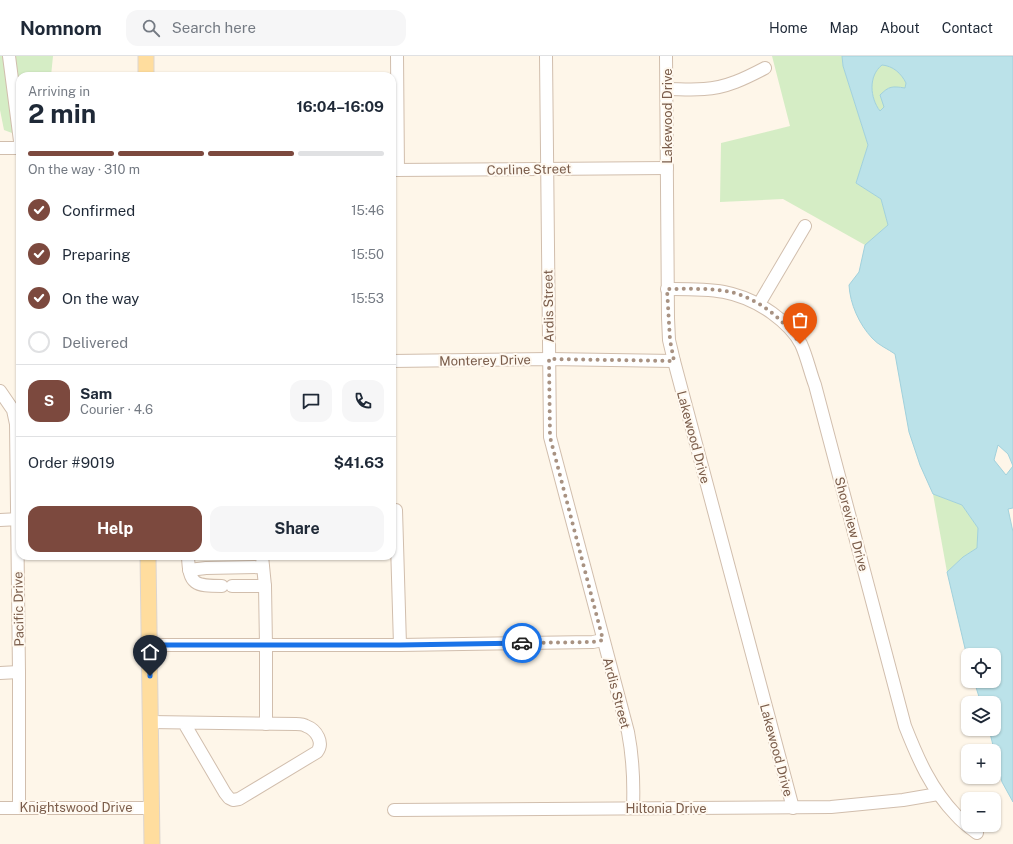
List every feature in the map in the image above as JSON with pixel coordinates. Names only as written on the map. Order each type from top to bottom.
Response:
[{"type":"main road","points":[[146,56],[146,72]]},
{"type":"main road","points":[[148,560],[152,844]]},
{"type":"street","points":[[9,56],[16,110]]},
{"type":"street","points":[[396,113],[397,56]]},
{"type":"street","name":"Ardis Street","points":[[546,56],[550,437],[632,751],[634,771],[633,808]]},
{"type":"street","name":"Lakewood Drive","points":[[666,56],[667,289],[670,340],[674,361],[793,808]]},
{"type":"street","points":[[666,89],[705,89],[723,86],[765,68]]},
{"type":"street","points":[[0,148],[16,148]]},
{"type":"street","name":"Corline Street","points":[[396,170],[667,168]]},
{"type":"street","points":[[759,304],[806,226]]},
{"type":"street","name":"Shoreview Drive","points":[[667,289],[710,289],[743,296],[759,304],[782,320],[800,344],[815,385],[905,726],[919,761],[938,794],[956,816],[977,834]]},
{"type":"street","name":"Monterey Drive","points":[[396,361],[549,359],[674,361]]},
{"type":"street","name":"Pacific Drive","points":[[0,391],[13,410],[15,416],[16,442]]},
{"type":"street","points":[[0,520],[16,519]]},
{"type":"street","points":[[396,555],[400,645]]},
{"type":"street","name":"Pacific Drive","points":[[19,560],[19,807]]},
{"type":"street","points":[[188,560],[189,570],[195,583],[200,585],[264,586]]},
{"type":"street","points":[[189,570],[263,562],[266,646],[266,724]]},
{"type":"street","points":[[150,645],[400,645],[593,642],[603,640]]},
{"type":"street","points":[[0,673],[19,672]]},
{"type":"street","points":[[150,722],[306,725],[317,735],[320,742],[320,748],[317,752],[305,760],[233,800],[225,793],[184,723]]},
{"type":"street","name":"Hiltonia Drive","points":[[394,810],[831,807],[868,805],[938,794]]},
{"type":"street","name":"Knightswood Drive","points":[[0,808],[152,808]]},
{"type":"green space","points":[[0,56],[53,56],[51,72],[16,72],[16,134],[4,130],[0,110]]},
{"type":"green space","points":[[772,56],[842,56],[843,66],[868,145],[856,183],[881,199],[888,225],[865,245],[783,199],[720,202],[721,143],[790,126]]},
{"type":"green space","points":[[882,65],[890,67],[896,71],[902,76],[906,83],[905,88],[891,87],[880,95],[885,107],[880,111],[874,99],[872,87],[874,75]]},
{"type":"green space","points":[[933,494],[962,505],[978,528],[977,548],[963,557],[947,572]]},
{"type":"water","points":[[842,56],[1013,56],[1013,466],[1013,508],[1008,509],[1013,532],[1013,802],[1001,778],[1001,744],[993,744],[991,736],[1001,736],[1001,696],[979,696],[976,688],[1001,688],[1001,648],[965,648],[947,572],[963,557],[977,548],[978,528],[962,505],[933,494],[920,465],[909,432],[895,354],[877,343],[867,332],[859,320],[851,299],[849,285],[859,272],[865,245],[888,225],[881,199],[856,183],[868,145],[843,66]],"holes":[[[882,65],[890,67],[902,76],[906,83],[905,88],[891,87],[880,95],[884,107],[880,111],[874,100],[872,87],[874,75]],[[998,445],[1008,454],[1013,466],[1006,475],[994,460]]]},
{"type":"way so far","points":[[522,643],[593,642],[603,640],[550,437],[549,359],[674,361],[670,340],[667,289],[710,289],[743,296],[759,304],[782,320],[792,331],[800,344]]},
{"type":"route","points":[[150,676],[150,645],[266,646],[522,643]]}]
